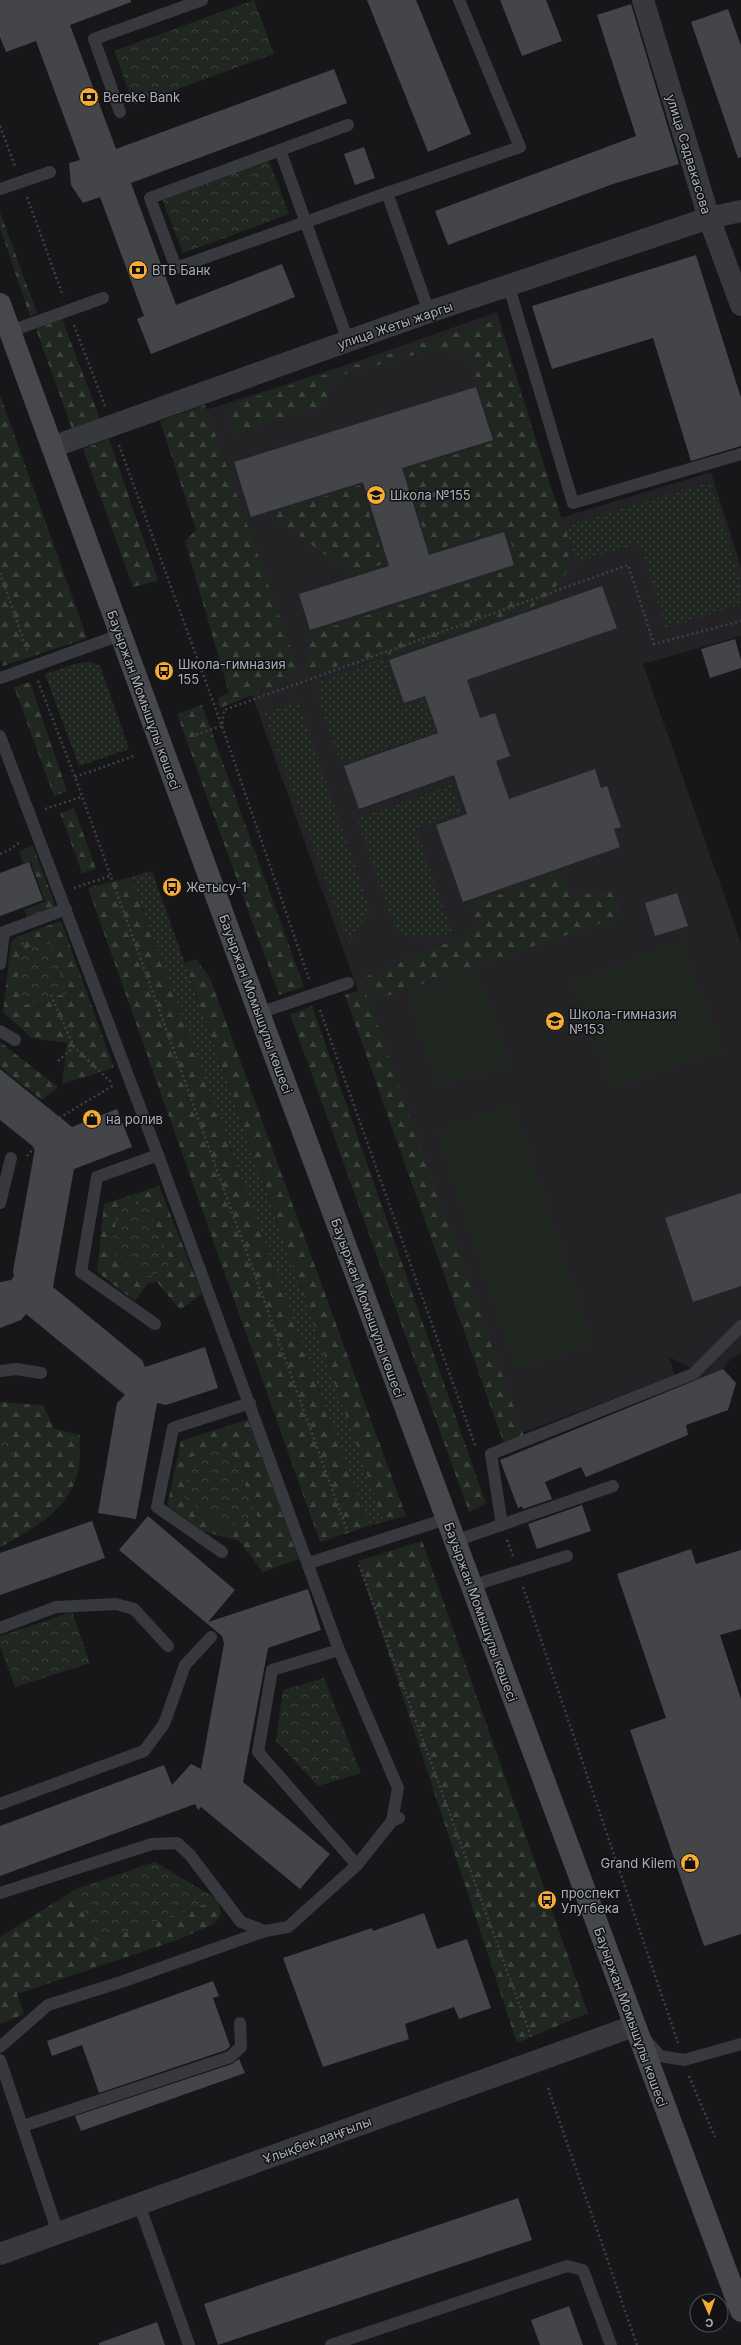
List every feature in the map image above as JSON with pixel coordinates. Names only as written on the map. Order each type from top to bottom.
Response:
[{"type":"main road","name":"Бауыржан Момышұлы көшесі","points":[[0,304],[120,636],[259,1013],[741,2311]]},
{"type":"street","name":"улица Садвакасова","points":[[643,0],[709,218],[741,306]]},
{"type":"street","name":"улица Жеты жаргы","points":[[52,447],[428,312],[509,287],[709,218],[741,211]]},
{"type":"street","name":"Ұлықбек даңғылы","points":[[0,2254],[634,2026]]},
{"type":"lane","points":[[120,112],[94,39],[202,0]]},
{"type":"lane","points":[[348,125],[150,198],[176,268],[520,146],[459,0]]},
{"type":"lane","points":[[280,150],[348,341]]},
{"type":"lane","points":[[0,189],[50,172]]},
{"type":"lane","points":[[387,193],[428,312]]},
{"type":"lane","points":[[509,287],[573,503],[741,454]]},
{"type":"lane","points":[[11,331],[102,298]]},
{"type":"lane","points":[[0,678],[120,636]]},
{"type":"lane","points":[[0,736],[250,1403],[309,1563],[339,1650],[398,1788],[396,1819],[357,1865],[288,1928],[266,1931],[121,1982],[48,2004],[0,2047]]},
{"type":"lane","points":[[0,964],[4,932],[66,909]]},
{"type":"lane","points":[[259,1013],[348,983]]},
{"type":"lane","points":[[0,1031],[14,1040]]},
{"type":"lane","points":[[155,1324],[81,1272],[97,1177],[158,1155]]},
{"type":"lane","points":[[0,1203],[11,1158]]},
{"type":"lane","points":[[502,1525],[491,1454],[693,1374],[741,1326]]},
{"type":"lane","points":[[0,1371],[16,1369],[41,1373]]},
{"type":"lane","points":[[222,1552],[157,1506],[173,1428],[250,1403]]},
{"type":"lane","points":[[455,1541],[613,1486]]},
{"type":"lane","points":[[309,1563],[446,1519]]},
{"type":"lane","points":[[471,1586],[567,1556]]},
{"type":"lane","points":[[0,1628],[56,1607],[116,1604],[134,1609],[168,1646]]},
{"type":"lane","points":[[0,1804],[144,1751],[164,1724],[185,1665],[211,1637]]},
{"type":"lane","points":[[339,1650],[272,1670],[258,1752],[357,1865]]},
{"type":"lane","points":[[0,1893],[152,1844],[176,1843],[190,1855],[241,1922],[266,1931]]},
{"type":"lane","points":[[22,2126],[230,2057],[241,2047],[240,2023]]},
{"type":"lane","points":[[634,2026],[660,2056],[684,2060],[741,2044]]},
{"type":"lane","points":[[0,2060],[58,2233]]},
{"type":"lane","points":[[140,2204],[189,2345]]},
{"type":"lane","points":[[331,2345],[567,2266],[583,2270],[611,2345]]},
{"type":"path","points":[[0,126],[112,425],[222,726],[314,994],[478,1456]]},
{"type":"path","points":[[222,726],[224,710],[628,565],[654,644],[741,621]]},
{"type":"path","points":[[0,573],[1,582],[75,777],[533,2042]]},
{"type":"path","points":[[191,736],[222,726]]},
{"type":"path","points":[[75,777],[134,756]]},
{"type":"path","points":[[30,814],[81,797]]},
{"type":"path","points":[[0,854],[9,850],[36,830]]},
{"type":"path","points":[[60,893],[110,876]]},
{"type":"path","points":[[51,995],[74,1047],[114,1085]]},
{"type":"path","points":[[58,1061],[74,1047]]},
{"type":"path","points":[[11,1158],[24,1160],[59,1118],[114,1085],[129,1080]]},
{"type":"path","points":[[502,1525],[678,2045]]},
{"type":"path","points":[[689,2076],[715,2137]]},
{"type":"path","points":[[548,2088],[637,2345]]},
{"type":"shaded area","name":"Школа-гимназия №153","points":[[497,312],[560,518],[711,472],[741,567],[741,636],[643,664],[741,943],[741,1353],[731,1359],[723,1369],[697,1380],[691,1368],[669,1357],[675,1375],[517,1435],[246,678],[171,421],[352,363]]},
{"type":"green space","points":[[254,0],[274,54],[134,105],[114,51]]},
{"type":"green space","points":[[269,160],[289,214],[183,253],[162,199]]},
{"type":"green space","points":[[0,212],[37,313],[30,316],[0,228]]},
{"type":"green space","points":[[62,319],[100,419],[72,429],[36,329]]},
{"type":"green space","points":[[496,320],[561,517],[567,527],[569,569],[543,603],[388,655],[304,674],[312,633],[519,567],[506,527],[430,552],[405,470],[497,441],[468,354],[431,350],[331,378],[325,405],[232,433],[229,405]]},
{"type":"green space","points":[[0,395],[87,638],[3,666],[0,659]]},
{"type":"green space","points":[[205,405],[300,675],[220,708],[218,698],[229,693],[185,541],[196,530],[160,421]]},
{"type":"green space","points":[[109,439],[158,581],[133,587],[83,449]]},
{"type":"green space","points":[[710,482],[741,584],[741,604],[666,628],[640,543],[576,562],[566,526]]},
{"type":"green space","points":[[360,485],[385,563],[353,575],[270,514]]},
{"type":"green space","points":[[385,658],[402,707],[424,700],[435,732],[341,763],[318,699],[320,681]]},
{"type":"green space","points":[[92,662],[100,666],[129,749],[79,766],[45,674],[78,663]]},
{"type":"green space","points":[[30,682],[67,791],[54,796],[14,687]]},
{"type":"green space","points":[[298,701],[370,910],[349,944],[264,714]]},
{"type":"green space","points":[[202,705],[304,987],[279,995],[177,714]]},
{"type":"green space","points":[[451,785],[461,811],[416,829],[452,933],[426,937],[401,933],[389,912],[357,819]]},
{"type":"green space","points":[[74,808],[96,869],[82,873],[60,813]]},
{"type":"green space","points":[[33,846],[56,907],[27,918],[24,910],[45,901],[30,861],[23,863],[19,851]]},
{"type":"green space","points":[[152,871],[384,1522],[369,1526],[131,877]]},
{"type":"green space","points":[[561,873],[570,896],[613,891],[622,916],[372,1001],[367,976],[479,930],[470,905]]},
{"type":"green space","points":[[131,877],[369,1526],[320,1542],[88,888]]},
{"type":"green space","points":[[61,921],[114,1068],[62,1084],[67,1043],[32,1038],[3,1012],[11,942],[19,936]]},
{"type":"green space","points":[[682,942],[722,1050],[612,1089],[573,982]]},
{"type":"green space","points":[[50,943],[67,993],[25,1005],[18,976],[20,951]]},
{"type":"green space","points":[[196,959],[210,978],[406,1516],[384,1522],[185,963]]},
{"type":"green space","points":[[476,970],[509,1064],[439,1088],[408,995]]},
{"type":"green space","points":[[364,988],[524,1436],[504,1444],[345,995]]},
{"type":"green space","points":[[312,1006],[486,1504],[469,1512],[290,1014]]},
{"type":"green space","points":[[0,1042],[58,1087],[42,1100],[0,1067]]},
{"type":"green space","points":[[515,1105],[593,1344],[516,1369],[438,1130]]},
{"type":"green space","points":[[159,1186],[202,1294],[180,1310],[157,1282],[147,1284],[135,1301],[97,1272],[104,1204]]},
{"type":"green space","points":[[145,1202],[174,1268],[143,1278],[111,1250],[118,1208]]},
{"type":"green space","points":[[0,1402],[43,1405],[54,1429],[80,1435],[77,1476],[72,1489],[65,1500],[36,1527],[0,1547],[0,1461],[14,1456],[0,1425]]},
{"type":"green space","points":[[250,1419],[299,1559],[263,1572],[239,1541],[202,1531],[167,1506],[181,1441]]},
{"type":"green space","points":[[0,1425],[14,1456],[0,1461]]},
{"type":"green space","points":[[230,1445],[258,1518],[222,1528],[184,1497],[191,1457]]},
{"type":"green space","points":[[422,1541],[588,2013],[517,2043],[358,1561]]},
{"type":"green space","points":[[72,1612],[90,1663],[15,1687],[0,1646],[0,1636]]},
{"type":"green space","points":[[324,1678],[361,1773],[318,1786],[276,1741],[283,1690]]},
{"type":"green space","points":[[155,1862],[218,1900],[221,1914],[214,1924],[180,1939],[17,1994],[24,2014],[0,2024],[0,1937],[76,1889]]},
{"type":"green space","points":[[155,1862],[218,1900],[96,1942],[76,1889]]},
{"type":"building","points":[[0,0],[131,0],[131,2],[70,25],[116,149],[334,69],[347,103],[131,183],[176,305],[282,264],[295,297],[151,354],[137,319],[144,316],[100,197],[83,203],[71,185],[69,163],[80,160],[36,41],[6,52],[0,37]]},
{"type":"building","points":[[367,0],[416,0],[471,134],[428,152]]},
{"type":"building","points":[[500,0],[546,0],[562,41],[522,56]]},
{"type":"building","points":[[631,4],[679,164],[613,184],[448,245],[435,211],[636,136],[597,15]]},
{"type":"building","points":[[728,9],[741,46],[741,157],[738,158],[691,22]]},
{"type":"building","points":[[364,147],[375,178],[355,185],[344,154]]},
{"type":"building","points":[[696,255],[741,398],[741,446],[691,461],[653,338],[552,369],[532,306]]},
{"type":"building","points":[[476,387],[493,440],[402,468],[429,555],[504,532],[514,565],[310,630],[299,594],[389,566],[363,482],[251,517],[234,462]]},
{"type":"building","points":[[602,586],[617,628],[467,680],[480,718],[495,713],[510,756],[496,761],[509,799],[595,769],[601,788],[607,786],[621,827],[614,829],[620,847],[463,902],[436,825],[467,814],[454,775],[359,809],[344,766],[438,733],[425,696],[404,703],[389,660]]},
{"type":"building","points":[[735,639],[741,660],[741,668],[710,678],[701,649]]},
{"type":"building","points":[[29,862],[43,900],[0,916],[0,873]]},
{"type":"building","points":[[677,893],[688,926],[655,936],[645,903]]},
{"type":"building","points":[[0,1069],[72,1127],[117,1109],[132,1147],[74,1169],[53,1287],[142,1360],[145,1367],[205,1347],[218,1388],[166,1405],[157,1403],[136,1519],[98,1513],[117,1403],[125,1395],[26,1314],[21,1320],[0,1328],[0,1282],[11,1280],[14,1276],[13,1271],[35,1148],[0,1120]]},
{"type":"building","points":[[741,1193],[741,1286],[693,1302],[665,1218]]},
{"type":"building","points":[[723,1369],[736,1383],[728,1410],[686,1425],[688,1435],[586,1477],[581,1467],[545,1482],[552,1499],[523,1509],[522,1506],[518,1508],[500,1460]]},
{"type":"building","points":[[582,1505],[591,1531],[537,1549],[528,1524]]},
{"type":"building","points":[[148,1516],[235,1590],[208,1622],[308,1589],[321,1630],[268,1648],[243,1782],[330,1854],[300,1889],[201,1807],[198,1810],[195,1804],[0,1876],[0,1826],[164,1765],[172,1785],[191,1764],[201,1769],[224,1644],[222,1636],[119,1550]]},
{"type":"building","points":[[92,1521],[105,1558],[0,1595],[0,1553]]},
{"type":"building","points":[[691,1549],[696,1564],[741,1550],[741,1629],[720,1635],[741,1699],[741,1934],[704,1946],[630,1730],[666,1718],[617,1574]]},
{"type":"building","points":[[424,1913],[437,1949],[467,1939],[491,2008],[459,2019],[454,2007],[405,2024],[409,2039],[323,2067],[283,1958],[372,1928],[373,1931]]},
{"type":"building","points":[[213,1981],[219,1996],[213,1998],[230,2046],[226,2050],[99,2093],[82,2045],[52,2056],[47,2041]]},
{"type":"building","points":[[239,2059],[245,2073],[81,2131],[75,2116],[232,2064]]},
{"type":"building","points":[[518,2198],[532,2240],[218,2345],[204,2304]]},
{"type":"building","points":[[569,2306],[583,2345],[540,2345],[531,2320]]},
{"type":"building","points":[[157,2322],[165,2345],[99,2345],[99,2343]]},
{"type":"place","name":"Bereke Bank","points":[[89,97]]},
{"type":"place","name":"ВТБ Банк","points":[[138,270]]},
{"type":"place","name":"Школа №155","points":[[376,495]]},
{"type":"place","name":"Школа-гимназия 155","points":[[164,671]]},
{"type":"place","name":"Жетысу-1","points":[[172,887]]},
{"type":"place","name":"Школа-гимназия №153","points":[[555,1021]]},
{"type":"place","name":"на ролив","points":[[92,1119]]},
{"type":"place","name":"Grand Kilem","points":[[690,1863]]},
{"type":"place","name":"проспект Улугбека","points":[[547,1900]]}]
